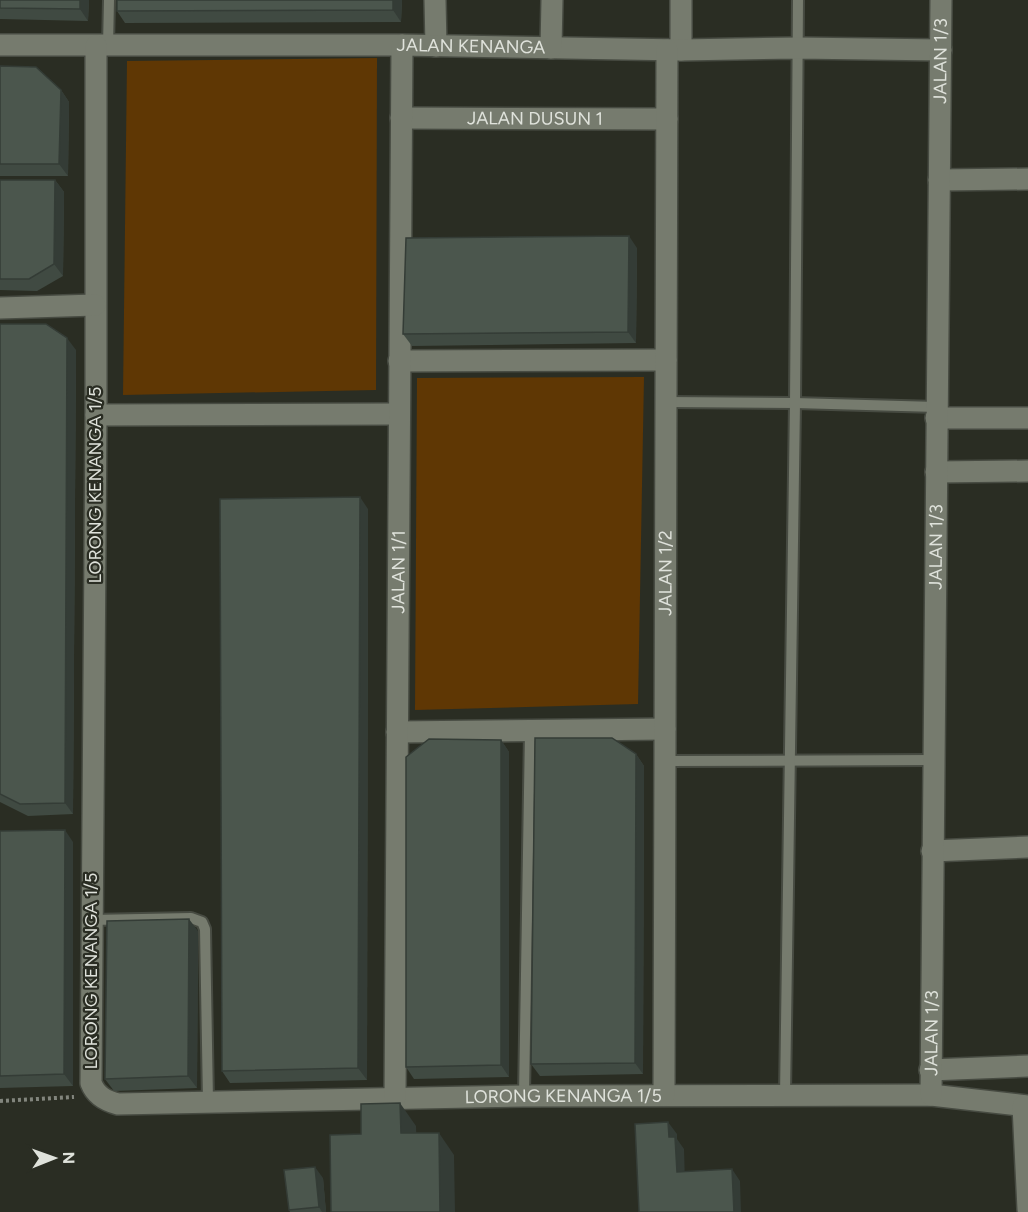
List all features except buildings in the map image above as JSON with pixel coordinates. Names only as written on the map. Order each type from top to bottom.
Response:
[{"type":"street","points":[[435,0],[436,46]]},
{"type":"street","points":[[551,48],[552,0]]},
{"type":"street","name":"JALAN 1/2","points":[[664,1095],[667,120],[681,0]]},
{"type":"street","name":"JALAN 1/3","points":[[931,1095],[941,0]]},
{"type":"street","name":"JALAN KENANGA","points":[[0,45],[402,45],[674,50],[798,48],[940,50]]},
{"type":"street","name":"JALAN 1/1","points":[[395,1098],[402,45]]},
{"type":"street","name":"LORONG KENANGA 1/5","points":[[102,46],[95,305],[91,920],[91,1083],[94,1090],[106,1101],[118,1104],[524,1096],[931,1095],[1025,1106]]},
{"type":"street","name":"JALAN DUSUN 1","points":[[401,118],[667,120]]},
{"type":"street","points":[[939,180],[1028,179]]},
{"type":"street","points":[[0,308],[95,305]]},
{"type":"street","points":[[399,361],[666,360]]},
{"type":"street","points":[[937,412],[1028,418]]},
{"type":"street","points":[[96,415],[399,414]]},
{"type":"street","points":[[936,472],[1028,471]]},
{"type":"street","points":[[397,732],[665,729]]},
{"type":"street","points":[[932,851],[1028,847]]},
{"type":"street","points":[[930,1070],[1028,1066]]},
{"type":"street","points":[[1025,1106],[1028,1209]]},
{"type":"lane","points":[[102,46],[109,0]]},
{"type":"lane","points":[[785,1095],[798,0]]},
{"type":"lane","points":[[666,402],[795,403],[937,412]]},
{"type":"lane","points":[[524,1096],[530,731]]},
{"type":"lane","points":[[665,762],[933,760]]},
{"type":"lane","points":[[91,920],[191,918],[202,922],[205,929],[208,1101]]},
{"type":"path","points":[[0,1101],[71,1098],[94,1090]]},
{"type":"shaded area","points":[[377,58],[376,390],[123,395],[127,61]]},
{"type":"shaded area","points":[[644,377],[638,704],[415,710],[417,378]]}]
